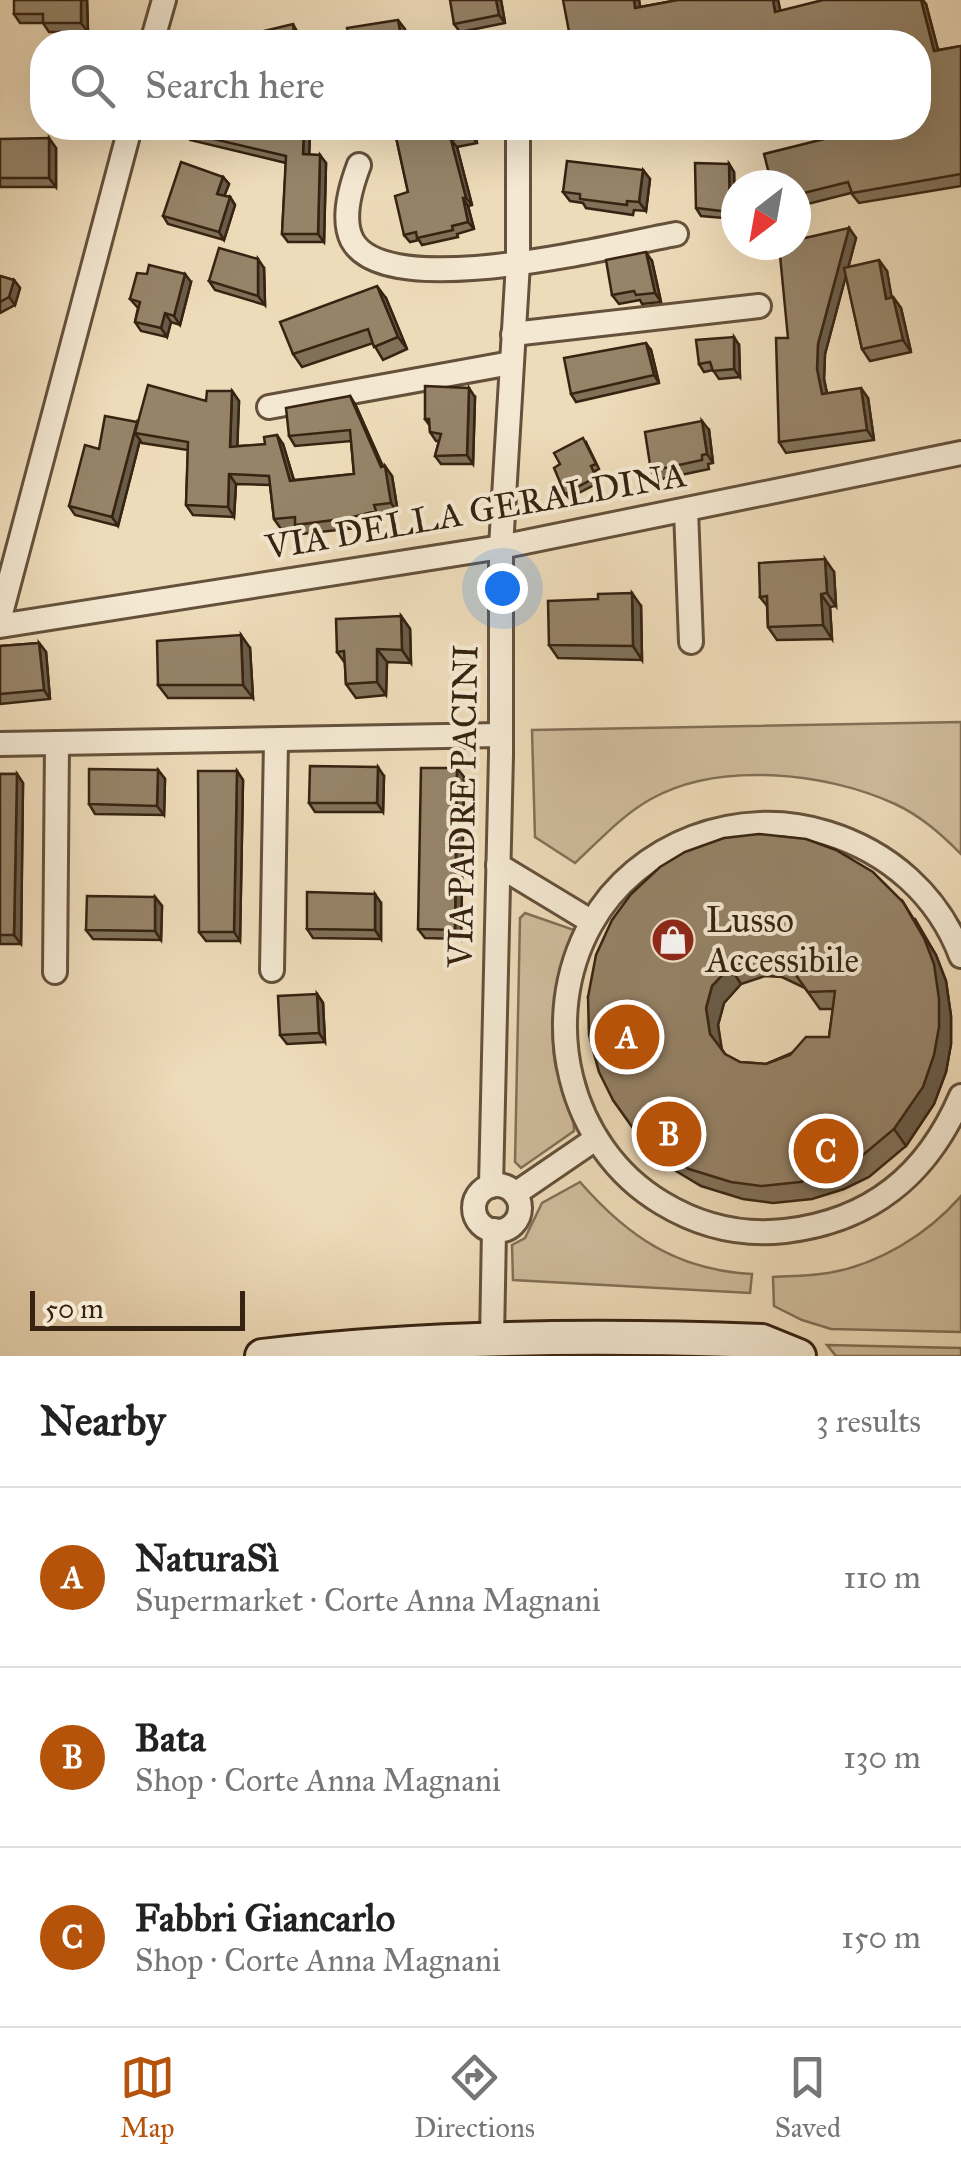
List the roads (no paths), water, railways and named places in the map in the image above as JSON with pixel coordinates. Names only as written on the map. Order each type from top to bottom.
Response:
[{"type":"street","points":[[155,30],[164,0]]},
{"type":"street","points":[[0,617],[127,140]]},
{"type":"street","name":"VIA PADRE PACINI","points":[[492,1340],[494,1230],[482,1225],[474,1207],[479,1193],[491,1186],[500,547],[518,264],[518,140]]},
{"type":"street","points":[[359,165],[352,185],[348,226],[356,246],[378,263],[432,271],[518,264],[676,234]]},
{"type":"street","points":[[514,334],[759,306]]},
{"type":"street","points":[[269,407],[512,362]]},
{"type":"street","name":"VIA DELLA GERALDINA","points":[[0,626],[500,547],[961,454]]},
{"type":"street","points":[[686,510],[691,642]]},
{"type":"street","points":[[0,744],[500,735]]},
{"type":"street","points":[[272,970],[276,741]]},
{"type":"street","points":[[56,972],[57,744]]},
{"type":"street","points":[[961,956],[935,907],[897,868],[859,844],[784,824],[743,823],[682,841],[624,882],[592,922],[581,945],[570,986],[566,1037],[574,1086],[594,1140],[620,1171],[692,1219],[734,1231],[790,1230],[849,1217],[883,1197],[933,1150],[961,1096]]},
{"type":"street","points":[[498,864],[592,922]]},
{"type":"street","points":[[515,1194],[594,1140]]},
{"type":"street","points":[[491,1186],[504,1186],[515,1194],[520,1208],[514,1222],[494,1230]]},
{"type":"street","points":[[262,1356],[492,1340],[762,1341],[799,1356]]},
{"type":"place","name":"Lusso Accessibile","points":[[673,940]]},
{"type":"place","name":"NaturaSì","points":[[627,1037]]},
{"type":"place","name":"Bata","points":[[669,1134]]},
{"type":"place","name":"Fabbri Giancarlo","points":[[826,1151]]}]
